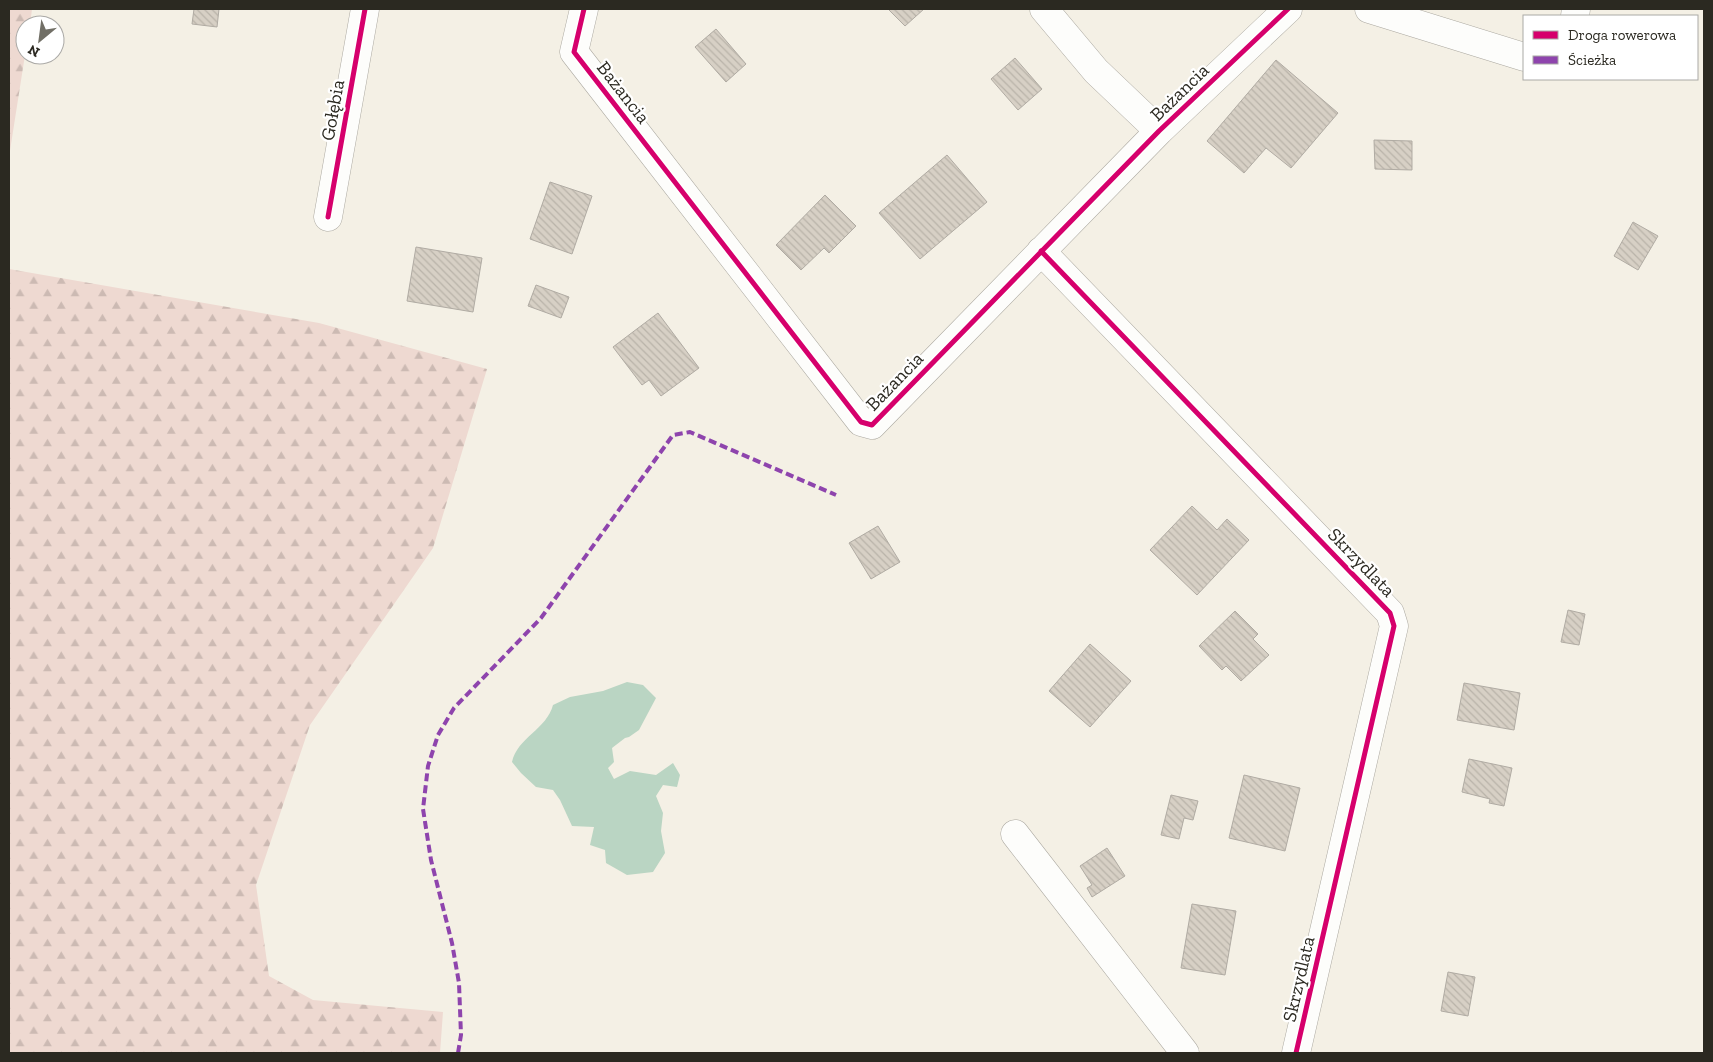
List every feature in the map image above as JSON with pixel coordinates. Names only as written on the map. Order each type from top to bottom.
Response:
[{"type":"street","name":"Gołębia","points":[[328,217],[365,9]]},
{"type":"street","name":"Bażancia","points":[[584,9],[574,52],[861,422],[872,425],[1159,131],[1288,9]]},
{"type":"street","name":"Bażancia","points":[[1044,9],[1096,71],[1159,131]]},
{"type":"street","points":[[1369,9],[1523,57]]},
{"type":"street","name":"Skrzydlata","points":[[1041,251],[1390,613],[1394,626],[1296,1053]]},
{"type":"street","points":[[1016,834],[1185,1053]]},
{"type":"green space","points":[[9,9],[32,9],[31,15],[15,15],[15,65],[23,65],[9,157]]},
{"type":"green space","points":[[9,269],[319,323],[487,369],[433,548],[310,725],[256,885],[269,976],[313,1000],[443,1012],[440,1053],[9,1053]]},
{"type":"shaded area","points":[[627,682],[643,685],[656,698],[639,730],[612,748],[614,762],[608,768],[614,779],[630,771],[656,775],[673,763],[680,775],[677,787],[663,785],[656,796],[663,813],[661,831],[665,853],[653,872],[627,875],[606,863],[605,850],[590,845],[594,827],[572,826],[560,800],[553,790],[536,787],[512,762],[520,746],[545,721],[553,705],[570,697],[603,691]]},
{"type":"building","points":[[194,9],[219,9],[217,27],[192,24]]},
{"type":"building","points":[[888,9],[924,9],[905,26]]},
{"type":"building","points":[[716,29],[746,64],[726,82],[695,47]]},
{"type":"building","points":[[1015,58],[1042,89],[1018,110],[991,79]]},
{"type":"building","points":[[1276,60],[1338,113],[1291,168],[1266,148],[1244,173],[1207,141]]},
{"type":"building","points":[[1374,140],[1412,141],[1412,170],[1375,169]]},
{"type":"building","points":[[947,155],[987,202],[920,259],[879,213]]},
{"type":"building","points":[[550,182],[592,196],[572,254],[530,239]]},
{"type":"building","points":[[825,195],[856,226],[829,253],[824,248],[801,270],[776,245]]},
{"type":"building","points":[[1633,222],[1658,236],[1638,270],[1614,256]]},
{"type":"building","points":[[416,247],[482,258],[473,312],[407,301]]},
{"type":"building","points":[[536,285],[569,297],[561,318],[528,306]]},
{"type":"building","points":[[658,313],[699,368],[661,396],[649,380],[642,385],[613,347]]},
{"type":"building","points":[[1192,506],[1217,530],[1227,519],[1249,540],[1197,595],[1150,550]]},
{"type":"building","points":[[878,526],[900,562],[871,579],[849,543]]},
{"type":"building","points":[[1568,610],[1585,614],[1579,645],[1561,642]]},
{"type":"building","points":[[1235,611],[1258,634],[1253,639],[1269,655],[1241,681],[1226,666],[1222,670],[1199,646]]},
{"type":"building","points":[[1090,644],[1131,681],[1090,727],[1049,691]]},
{"type":"building","points":[[1464,683],[1520,693],[1514,730],[1457,720]]},
{"type":"building","points":[[1469,759],[1512,768],[1504,806],[1489,803],[1490,799],[1462,792]]},
{"type":"building","points":[[1244,775],[1300,788],[1285,851],[1229,838]]},
{"type":"building","points":[[1171,795],[1198,801],[1193,820],[1184,818],[1179,839],[1161,835]]},
{"type":"building","points":[[1107,848],[1125,876],[1092,897],[1087,888],[1092,885],[1080,866]]},
{"type":"building","points":[[1192,904],[1236,911],[1225,975],[1181,968]]},
{"type":"building","points":[[1448,972],[1475,977],[1468,1016],[1441,1011]]},
{"type":"marked path","points":[[458,1053],[461,1035],[459,983],[452,943],[431,860],[423,809],[428,766],[438,735],[454,708],[541,618],[673,435],[690,432],[836,495]]},
{"type":"cycle path","points":[[328,217],[365,9]]},
{"type":"cycle path","points":[[584,9],[574,52],[861,422],[872,425],[1159,131],[1288,9]]},
{"type":"cycle path","points":[[1041,251],[1390,613],[1394,626],[1296,1053]]}]
